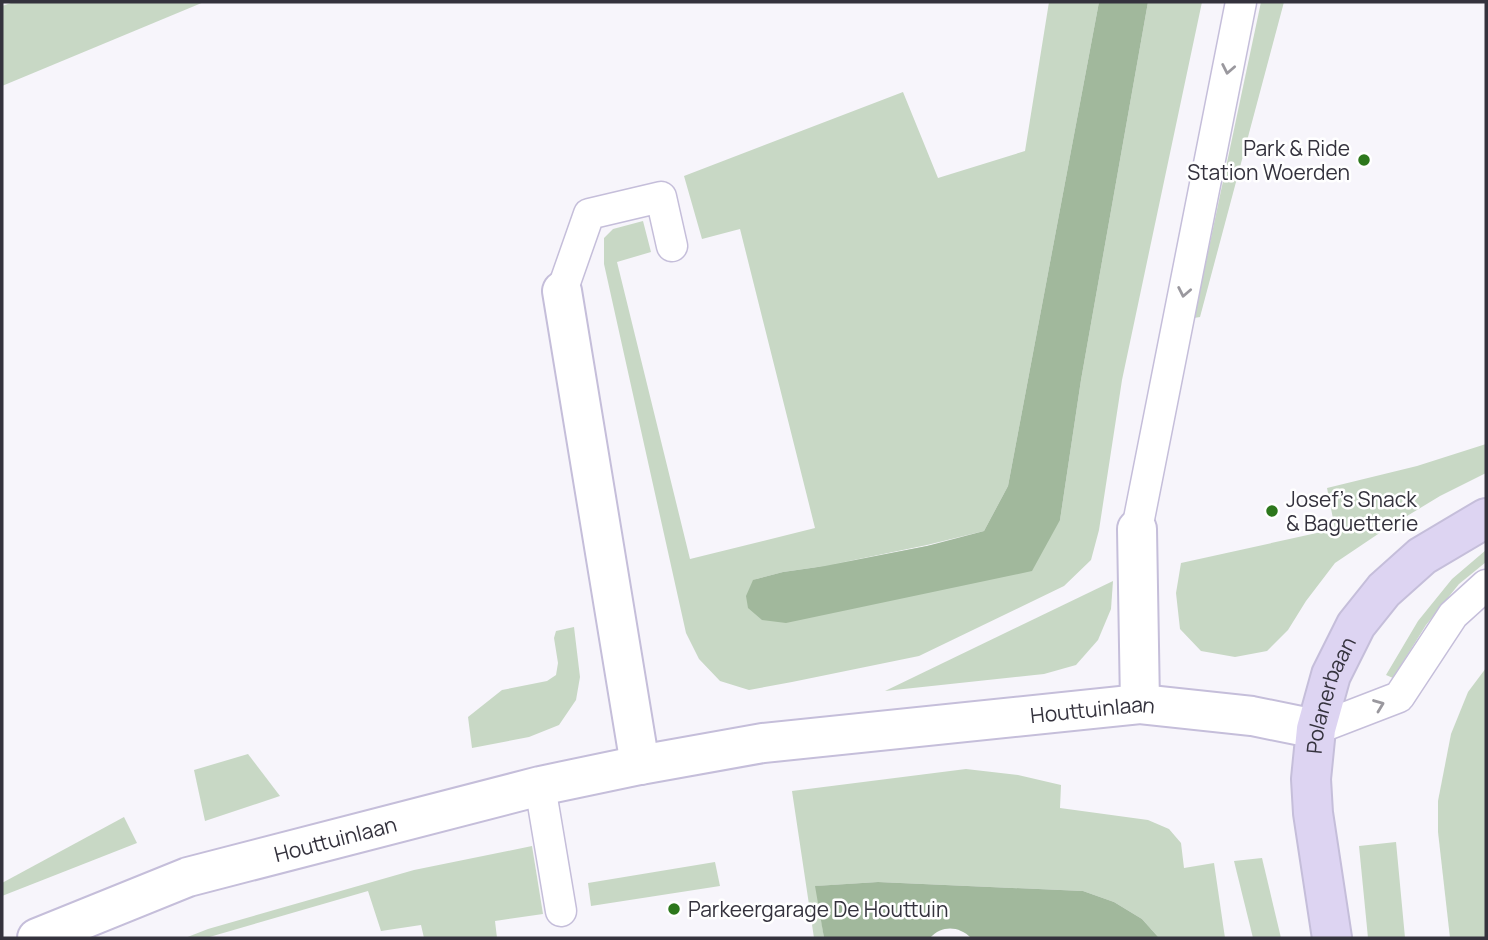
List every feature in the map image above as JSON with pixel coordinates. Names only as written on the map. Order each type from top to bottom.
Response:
[{"type":"main road","name":"Polanerbaan","points":[[1332,938],[1313,813],[1311,779],[1315,729],[1331,675],[1356,625],[1384,590],[1422,556],[1486,518]]},
{"type":"street","points":[[562,291],[640,765]]},
{"type":"street","points":[[1137,529],[1140,704]]},
{"type":"street","name":"Houttuinlaan","points":[[37,938],[188,877],[540,786],[763,743],[1140,704],[1252,716],[1315,729]]},
{"type":"lane","points":[[1137,529],[1241,2]]},
{"type":"lane","points":[[562,291],[589,214],[661,197],[672,246]]},
{"type":"lane","points":[[1315,729],[1399,697],[1453,615],[1486,585]]},
{"type":"lane","points":[[540,786],[561,911]]},
{"type":"shaded area","points":[[14,2],[204,2],[2,86],[2,6]]},
{"type":"shaded area","points":[[1049,2],[1099,2],[1008,486],[984,531],[832,565],[1060,520],[1081,380],[1148,2],[1202,2],[1122,380],[1099,530],[1091,560],[1064,586],[919,656],[749,690],[720,681],[699,659],[686,633],[604,264],[604,238],[613,229],[643,221],[651,252],[617,262],[690,559],[815,528],[740,229],[702,239],[684,176],[903,92],[938,178],[1025,151]],"holes":[[[824,566],[753,580],[783,572]]]},
{"type":"shaded area","points":[[1099,2],[1148,2],[1081,380],[1060,520],[1032,571],[786,623],[762,620],[748,608],[746,596],[753,580],[927,546],[984,531],[1008,486]]},
{"type":"shaded area","points":[[1261,2],[1284,2],[1200,317],[1194,318]]},
{"type":"shaded area","points":[[1486,444],[1486,473],[1440,496],[1335,563],[1288,630],[1267,651],[1235,657],[1201,651],[1180,629],[1176,593],[1181,563],[1335,529],[1327,488],[1417,466]]},
{"type":"shaded area","points":[[1486,550],[1486,562],[1459,584],[1426,625],[1393,678],[1386,675],[1418,621],[1452,579]]},
{"type":"shaded area","points":[[1113,581],[1111,609],[1098,640],[1076,665],[1044,674],[885,691]]},
{"type":"shaded area","points":[[574,627],[580,677],[576,700],[559,725],[529,737],[472,748],[468,717],[502,690],[547,681],[556,675],[556,631]]},
{"type":"shaded area","points":[[1486,668],[1486,938],[1450,938],[1438,832],[1438,801],[1451,734],[1468,692]]},
{"type":"shaded area","points":[[248,754],[280,796],[205,821],[194,770]]},
{"type":"shaded area","points":[[966,769],[1018,775],[1061,785],[1060,808],[1148,820],[1169,829],[1181,843],[1184,868],[1214,863],[1225,938],[1159,938],[1142,919],[1114,902],[1083,891],[878,882],[816,886],[824,938],[814,938],[792,791]]},
{"type":"shaded area","points":[[124,817],[137,843],[2,896],[2,883]]},
{"type":"shaded area","points":[[1396,842],[1405,938],[1368,938],[1359,846]]},
{"type":"shaded area","points":[[532,846],[543,914],[495,921],[497,938],[424,938],[421,925],[381,931],[368,891],[206,938],[185,938],[414,870]]},
{"type":"shaded area","points":[[1262,858],[1281,938],[1253,938],[1234,861]]},
{"type":"shaded area","points":[[715,862],[720,886],[591,906],[588,883]]},
{"type":"shaded area","points":[[878,882],[1083,891],[1114,902],[1142,919],[1159,938],[971,938],[956,929],[945,929],[930,938],[824,938],[815,886]]},
{"type":"place","name":"Park & Ride Station Woerden","points":[[1364,160]]},
{"type":"place","name":"Josef's Snack & Baguetterie","points":[[1272,511]]},
{"type":"place","name":"Parkeergarage De Houttuin","points":[[674,909]]}]
